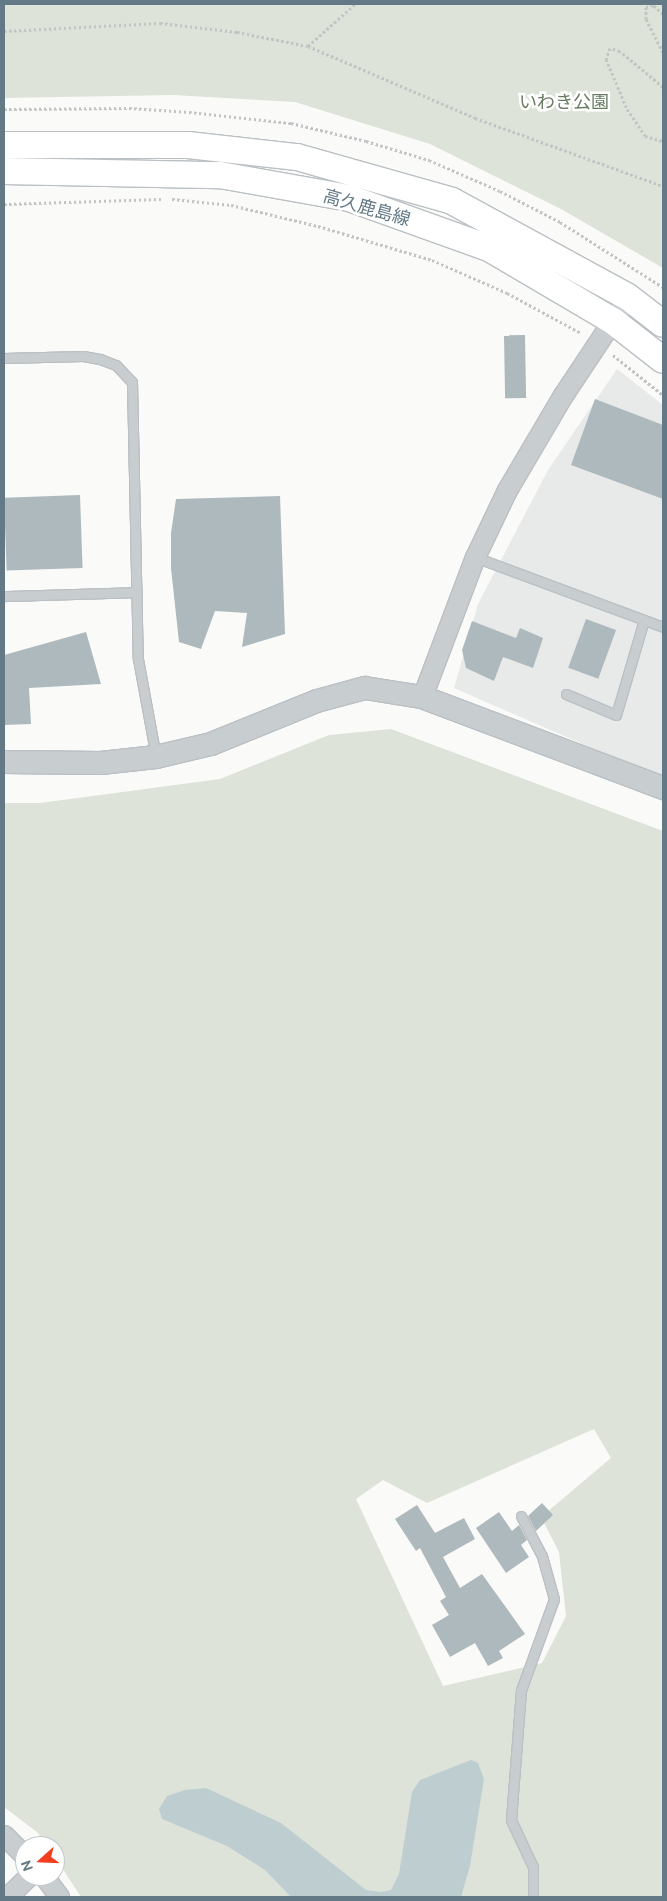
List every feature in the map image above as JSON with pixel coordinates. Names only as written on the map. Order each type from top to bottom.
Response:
[{"type":"main road","name":"高久鹿島線","points":[[4,145],[188,145],[298,157],[452,201],[628,297],[663,324]]},
{"type":"main road","name":"高久鹿島線","points":[[4,172],[220,175],[349,198],[489,248],[613,321],[663,360]]},
{"type":"street","points":[[422,697],[476,558],[528,453],[596,342],[613,321],[628,297]]},
{"type":"street","points":[[4,762],[101,763],[156,757],[211,744],[317,701],[365,688],[422,697],[663,788]]},
{"type":"street","points":[[4,1835],[15,1846]]},
{"type":"street","points":[[7,1897],[19,1886]]},
{"type":"street","points":[[51,1886],[59,1897]]},
{"type":"lane","points":[[4,358],[83,356],[100,359],[116,365],[132,382],[138,659],[156,757]]},
{"type":"lane","points":[[476,558],[663,627]]},
{"type":"lane","points":[[4,596],[137,592]]},
{"type":"lane","points":[[566,694],[616,715],[644,620]]},
{"type":"lane","points":[[521,1516],[542,1556],[554,1599],[521,1690],[511,1820],[533,1867],[533,1897]]},
{"type":"path","points":[[308,46],[355,4]]},
{"type":"path","points":[[663,14],[653,5],[646,7],[646,19],[663,52]]},
{"type":"path","points":[[4,31],[160,23],[237,32],[308,46],[474,118],[663,186]]},
{"type":"path","points":[[663,87],[620,51],[610,48],[606,59],[627,109],[645,136],[663,141]]},
{"type":"path","points":[[4,204],[165,198],[240,208],[318,226],[432,260],[515,297],[596,342],[663,395]]},
{"type":"shaded area","points":[[617,369],[663,405],[663,779],[454,688],[478,604],[548,470]]},
{"type":"shaded area","points":[[471,1760],[478,1763],[484,1779],[470,1866],[461,1897],[291,1897],[265,1870],[227,1846],[162,1819],[159,1809],[167,1796],[185,1790],[206,1788],[281,1823],[366,1890],[381,1892],[391,1890],[399,1874],[412,1792],[420,1780]]},
{"type":"green space","name":"いわき公園","points":[[4,4],[663,4],[663,268],[561,209],[430,144],[295,102],[173,95],[4,98]]},
{"type":"green space","points":[[391,729],[663,831],[663,1897],[81,1897],[65,1872],[65,1836],[40,1836],[4,1807],[4,803],[40,803],[220,779],[329,735]],"holes":[[[594,1429],[611,1458],[541,1517],[559,1552],[566,1616],[542,1663],[443,1686],[356,1499],[383,1480],[427,1503]]]},
{"type":"building","points":[[504,335],[525,335],[526,398],[505,398]]},
{"type":"building","points":[[595,399],[663,425],[663,499],[571,465]]},
{"type":"building","points":[[80,495],[83,568],[7,571],[4,498]]},
{"type":"building","points":[[280,496],[285,634],[242,647],[247,613],[215,611],[201,649],[179,642],[171,568],[171,533],[176,499]]},
{"type":"building","points":[[586,619],[616,630],[598,679],[568,668]]},
{"type":"building","points":[[472,621],[516,638],[520,628],[543,638],[533,668],[503,657],[494,681],[466,668],[462,650]]},
{"type":"building","points":[[86,632],[101,684],[29,688],[31,724],[4,725],[4,655]]},
{"type":"building","points":[[542,1503],[553,1515],[536,1531],[528,1516]]},
{"type":"building","points":[[417,1505],[435,1533],[464,1518],[475,1539],[443,1557],[460,1588],[482,1574],[525,1634],[499,1651],[503,1658],[488,1666],[475,1643],[450,1657],[432,1625],[449,1615],[440,1601],[446,1597],[420,1548],[416,1551],[395,1519]]},
{"type":"building","points":[[499,1512],[512,1531],[519,1525],[527,1540],[521,1545],[529,1557],[506,1573],[476,1528]]}]
